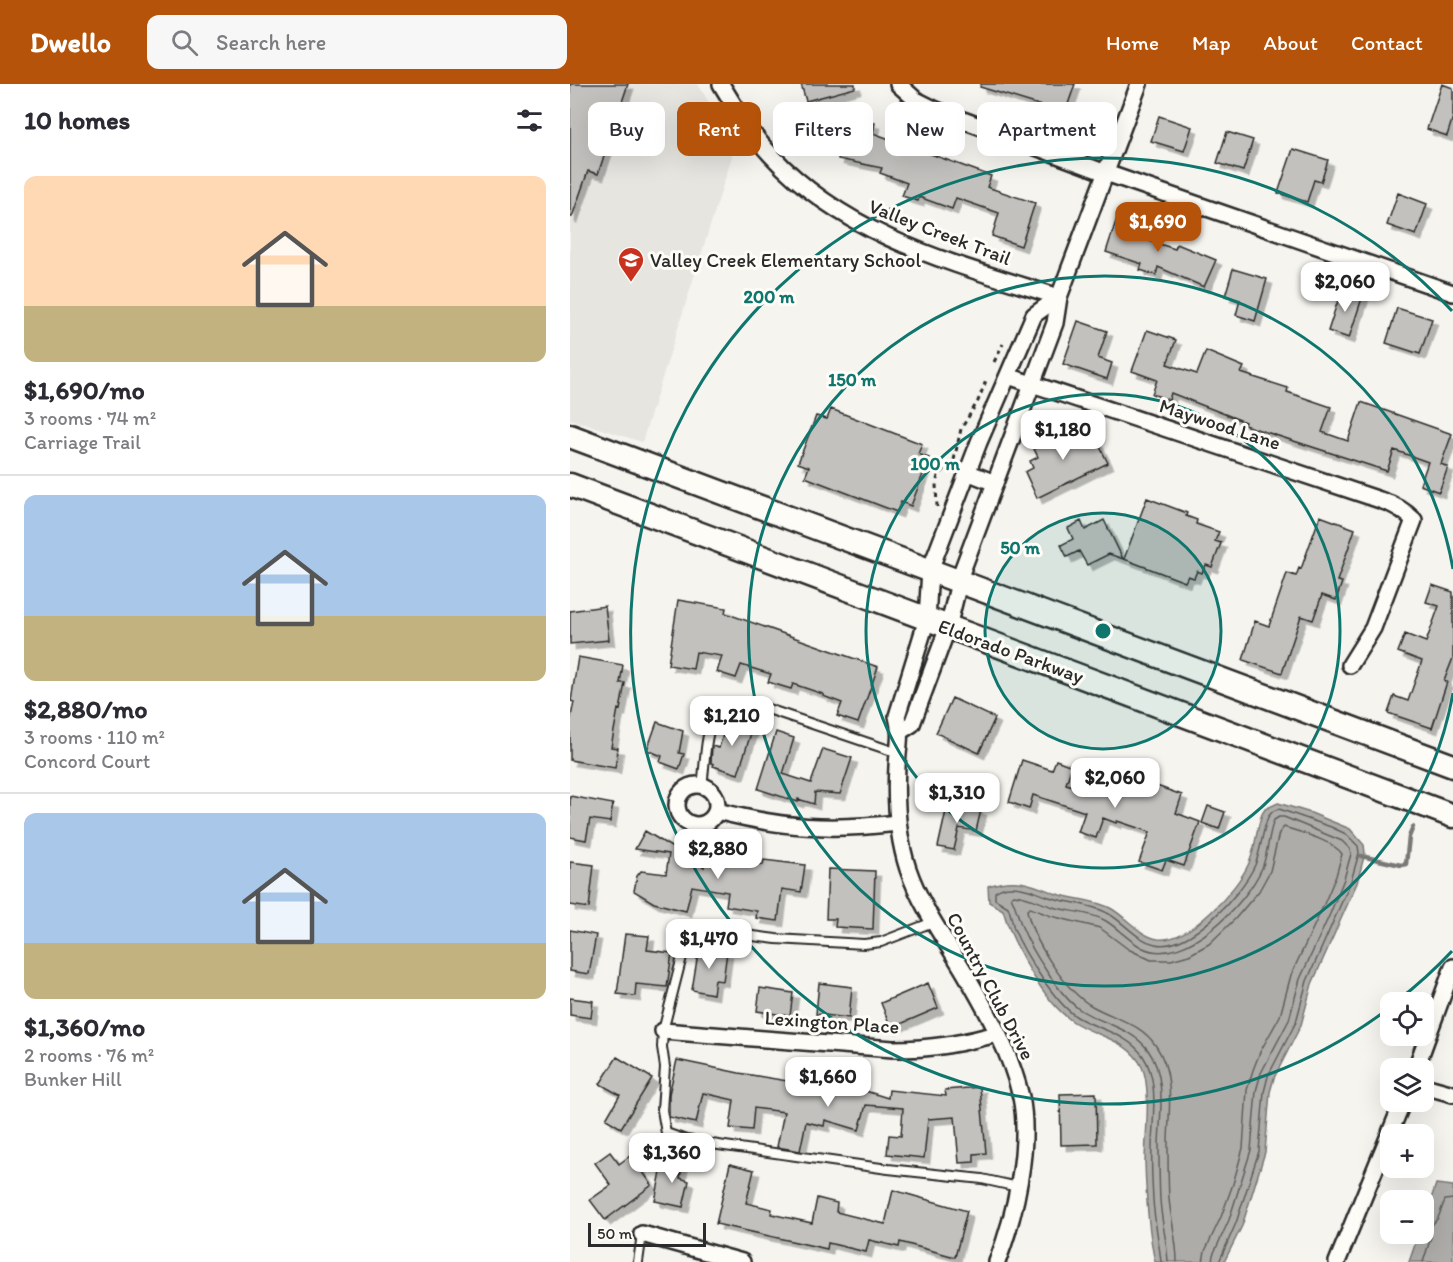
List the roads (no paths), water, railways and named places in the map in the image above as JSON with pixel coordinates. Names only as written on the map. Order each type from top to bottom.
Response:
[{"type":"main road","points":[[570,436],[1453,766]]},
{"type":"main road","name":"Eldorado Parkway","points":[[570,485],[1453,816]]},
{"type":"street","name":"Valley Creek Trail","points":[[721,84],[736,110],[769,153],[809,191],[843,215],[895,241],[1059,297]]},
{"type":"street","name":"Country Club Drive","points":[[997,1262],[1005,1242],[1022,1168],[1022,1100],[1016,1077],[998,1034],[965,973],[933,922],[909,872],[896,804],[901,731],[897,716],[959,581],[1054,323],[1059,297],[1139,84]]},
{"type":"street","points":[[899,86],[916,100],[936,110],[1106,173],[1453,293]]},
{"type":"street","name":"Country Club Drive","points":[[901,731],[912,724],[938,623],[930,570],[967,472],[1034,315],[1059,297]]},
{"type":"street","name":"Maywood Lane","points":[[1008,375],[1389,503],[1404,511],[1414,520],[1373,628],[1350,665]]},
{"type":"street","points":[[967,472],[995,483]]},
{"type":"street","points":[[702,786],[715,795],[717,811],[709,822],[700,825],[690,824],[680,816],[677,802],[682,793],[690,787],[702,786]]},
{"type":"street","points":[[717,811],[760,822],[794,827],[837,828],[898,823]]},
{"type":"street","points":[[1420,1058],[1453,967]]},
{"type":"street","name":"Lexington Place","points":[[663,1031],[893,1049],[927,1049],[955,1045],[998,1034]]},
{"type":"street","points":[[1434,1089],[1453,1094]]},
{"type":"street","points":[[1337,1262],[1398,1112]]},
{"type":"street","points":[[642,1234],[742,1262]]},
{"type":"lane","points":[[702,786],[713,718],[725,705],[737,702],[759,706],[898,753]]},
{"type":"lane","points":[[933,922],[881,942],[864,944],[776,939],[715,931],[696,936],[684,949],[663,1031],[662,1047],[665,1067],[662,1110],[666,1133],[687,1140],[725,1146],[888,1169],[982,1179],[1018,1187]]},
{"type":"lane","points":[[638,1262],[642,1234]]},
{"type":"water","points":[[1278,803],[1311,813],[1350,829],[1364,845],[1365,853],[1357,883],[1312,984],[1301,1025],[1274,1078],[1270,1092],[1265,1152],[1242,1226],[1224,1262],[1155,1262],[1147,1200],[1145,1162],[1147,1087],[1142,1067],[1129,1050],[1072,1021],[1050,1000],[1021,954],[1003,910],[989,902],[988,886],[1006,882],[1022,882],[1061,895],[1098,903],[1112,909],[1139,931],[1151,937],[1170,938],[1198,924],[1224,900],[1249,863],[1262,814],[1265,809]]},
{"type":"water","points":[[1436,1184],[1453,1186],[1453,1262],[1409,1262],[1415,1244],[1434,1244]]},
{"type":"waterway","points":[[1361,856],[1401,865],[1406,864],[1409,837],[1413,827]]},
{"type":"place","name":"Valley Creek Elementary School","points":[[631,283]]}]
